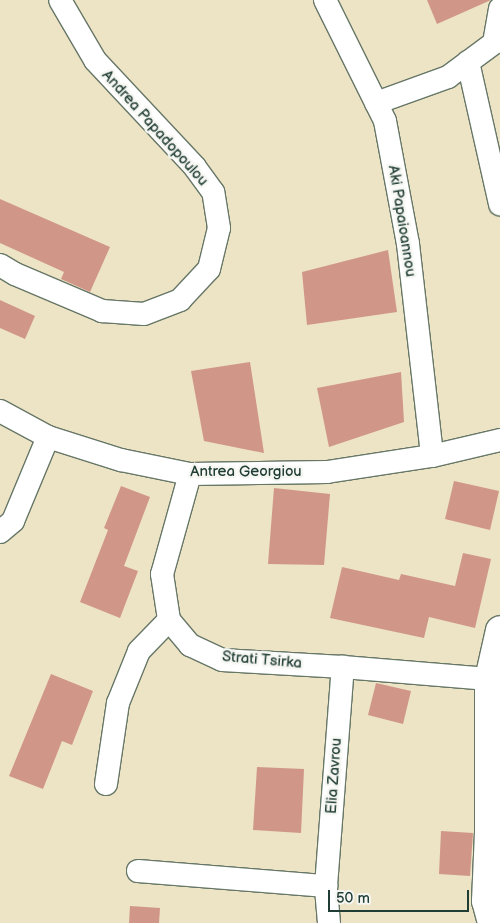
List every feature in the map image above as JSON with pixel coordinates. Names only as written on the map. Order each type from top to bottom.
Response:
[{"type":"street","name":"Andrea Papadopoulou","points":[[0,265],[15,274],[102,311],[144,314],[180,300],[209,269],[219,228],[212,192],[199,173],[95,60],[60,0]]},
{"type":"street","name":"Aki Papaioannou","points":[[325,0],[385,121],[408,244],[432,456]]},
{"type":"street","points":[[376,103],[448,77],[494,43],[500,9]]},
{"type":"street","points":[[468,62],[500,204]]},
{"type":"street","name":"Antrea Georgiou","points":[[0,411],[48,437],[121,460],[190,474],[327,472],[432,456],[500,440]]},
{"type":"street","points":[[0,532],[13,521],[48,437]]},
{"type":"street","points":[[106,784],[118,703],[139,650],[168,620],[162,574],[190,474]]},
{"type":"street","name":"Strati Tsirka","points":[[168,620],[190,645],[222,660],[343,667],[489,679]]},
{"type":"street","points":[[492,923],[486,901],[489,833],[489,679],[500,630]]},
{"type":"street","name":"Elia Zavrou","points":[[328,923],[326,886],[343,667]]},
{"type":"street","points":[[138,871],[326,886]]},
{"type":"building","points":[[427,0],[491,0],[437,24]]},
{"type":"building","points":[[0,199],[110,247],[90,292],[61,279],[64,272],[0,243]]},
{"type":"building","points":[[388,250],[397,312],[307,325],[302,272]]},
{"type":"building","points":[[0,300],[35,316],[25,339],[0,328]]},
{"type":"building","points":[[250,362],[264,453],[204,441],[191,371]]},
{"type":"building","points":[[401,372],[404,422],[329,447],[317,388]]},
{"type":"building","points":[[454,481],[499,491],[490,530],[445,519]]},
{"type":"building","points":[[121,486],[150,497],[124,566],[138,571],[120,618],[80,602],[108,530],[104,528]]},
{"type":"building","points":[[274,488],[330,494],[324,565],[268,564]]},
{"type":"building","points":[[463,553],[491,559],[475,628],[429,617],[424,638],[330,618],[342,567],[399,580],[401,574],[455,586]]},
{"type":"building","points":[[51,674],[93,691],[72,745],[62,741],[43,789],[9,776]]},
{"type":"building","points":[[376,683],[411,691],[403,724],[368,715]]},
{"type":"building","points":[[257,767],[304,769],[301,833],[253,830]]},
{"type":"building","points":[[441,831],[473,833],[470,876],[439,874]]},
{"type":"building","points":[[130,906],[160,908],[159,923],[129,923]]}]
